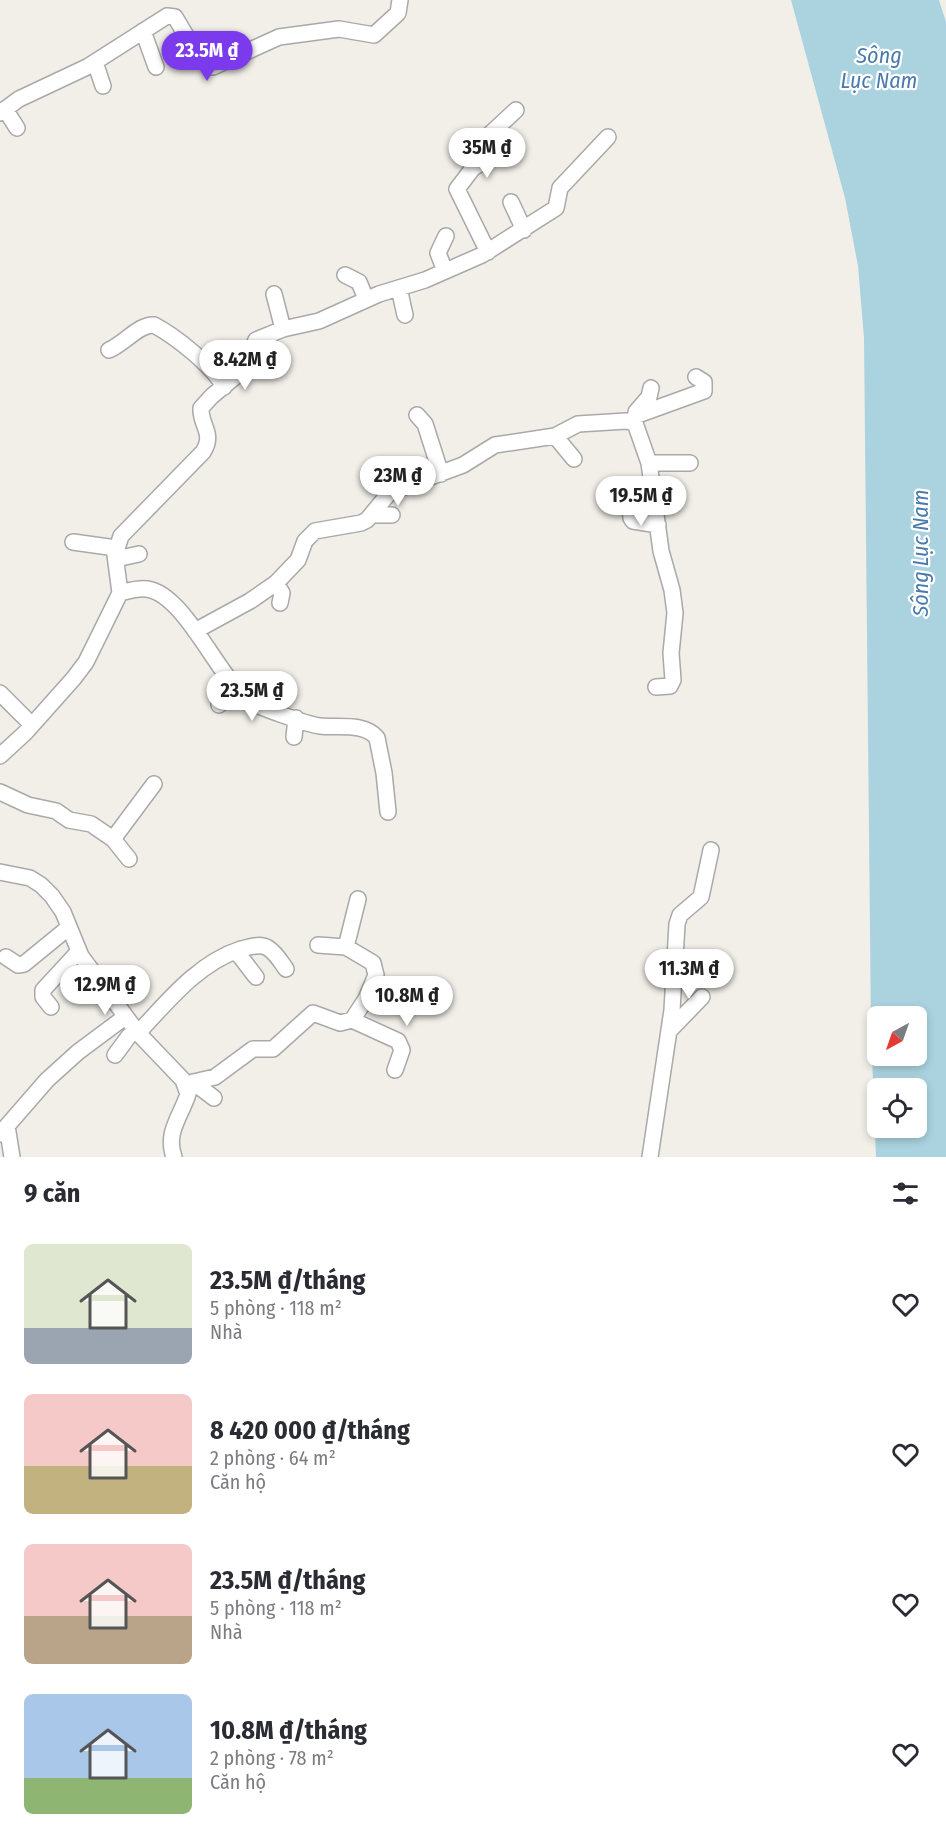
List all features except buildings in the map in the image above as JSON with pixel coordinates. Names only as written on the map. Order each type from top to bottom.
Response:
[{"type":"street","points":[[17,128],[3,111],[19,99],[95,62],[167,16],[175,17],[200,59],[213,67],[279,38],[339,29],[374,35],[398,13],[400,0]]},
{"type":"street","points":[[143,31],[156,67]]},
{"type":"street","points":[[95,62],[103,86]]},
{"type":"street","points":[[488,252],[458,189],[473,168],[490,158],[488,136],[516,110]]},
{"type":"street","points":[[0,756],[32,725],[86,662],[120,593],[116,554],[121,536],[177,480],[208,444],[201,408],[242,372],[256,340],[283,329],[319,321],[366,299],[445,271],[488,252],[555,208],[560,188],[608,137]]},
{"type":"street","points":[[511,202],[522,231],[527,236],[542,230]]},
{"type":"street","points":[[445,271],[438,253],[439,246],[446,236]]},
{"type":"street","points":[[345,275],[359,282],[366,299]]},
{"type":"street","points":[[399,288],[405,315]]},
{"type":"street","points":[[274,294],[283,329]]},
{"type":"street","points":[[109,350],[127,341],[143,325],[154,324],[216,373],[224,387]]},
{"type":"street","points":[[195,631],[250,601],[276,583],[298,560],[305,542],[315,531],[355,526],[371,515],[384,497],[463,465],[495,445],[555,436],[579,424],[635,419],[704,391],[704,382],[696,377]]},
{"type":"street","points":[[651,388],[649,397],[637,410],[635,419],[649,463],[661,551],[672,590],[675,613],[671,653],[673,680],[670,686],[656,687]]},
{"type":"street","points":[[417,415],[425,424],[441,474]]},
{"type":"street","points":[[555,436],[574,459]]},
{"type":"street","points":[[649,463],[690,462]]},
{"type":"street","points":[[388,468],[395,491]]},
{"type":"street","points":[[630,506],[633,521],[658,525]]},
{"type":"street","points":[[371,515],[392,515]]},
{"type":"street","points":[[73,542],[116,554],[139,554]]},
{"type":"street","points":[[276,583],[282,593],[279,603]]},
{"type":"street","points":[[120,593],[145,589],[159,594],[185,616],[214,662],[250,703],[320,726],[364,729],[373,733],[384,773],[388,812]]},
{"type":"street","points":[[219,705],[236,688]]},
{"type":"street","points":[[0,693],[32,725]]},
{"type":"street","points":[[294,737],[296,718]]},
{"type":"street","points":[[113,838],[154,784]]},
{"type":"street","points":[[0,792],[28,805],[56,811],[69,820],[91,824],[113,838],[129,859]]},
{"type":"street","points":[[650,1157],[669,1031],[677,924],[680,915],[701,897],[711,850]]},
{"type":"street","points":[[0,872],[30,878],[41,885],[63,912],[79,951],[132,1030],[189,1083],[214,1098]]},
{"type":"street","points":[[346,947],[357,899]]},
{"type":"street","points":[[6,957],[18,965],[24,964],[68,928]]},
{"type":"street","points":[[318,945],[346,947],[373,963],[376,975],[366,999],[352,1020]]},
{"type":"street","points":[[115,1055],[132,1030],[184,985],[205,967],[236,951],[262,946],[276,954],[286,969]]},
{"type":"street","points":[[51,1007],[43,997],[43,990],[79,951]]},
{"type":"street","points":[[236,951],[256,977]]},
{"type":"street","points":[[669,1031],[702,998]]},
{"type":"street","points":[[189,1083],[215,1077],[253,1049],[273,1048],[313,1013],[340,1023],[352,1020],[398,1041],[402,1050],[395,1070]]},
{"type":"street","points":[[12,1157],[4,1130],[55,1073],[78,1052],[132,1030]]},
{"type":"street","points":[[174,1157],[170,1140],[188,1094],[189,1083]]},
{"type":"water","name":"Sông Lục Nam","points":[[791,0],[939,0],[946,22],[946,1157],[876,1157],[875,1138],[927,1138],[927,1078],[873,1078],[872,1066],[927,1066],[927,1006],[871,1006],[864,338],[858,266],[845,198]]}]
